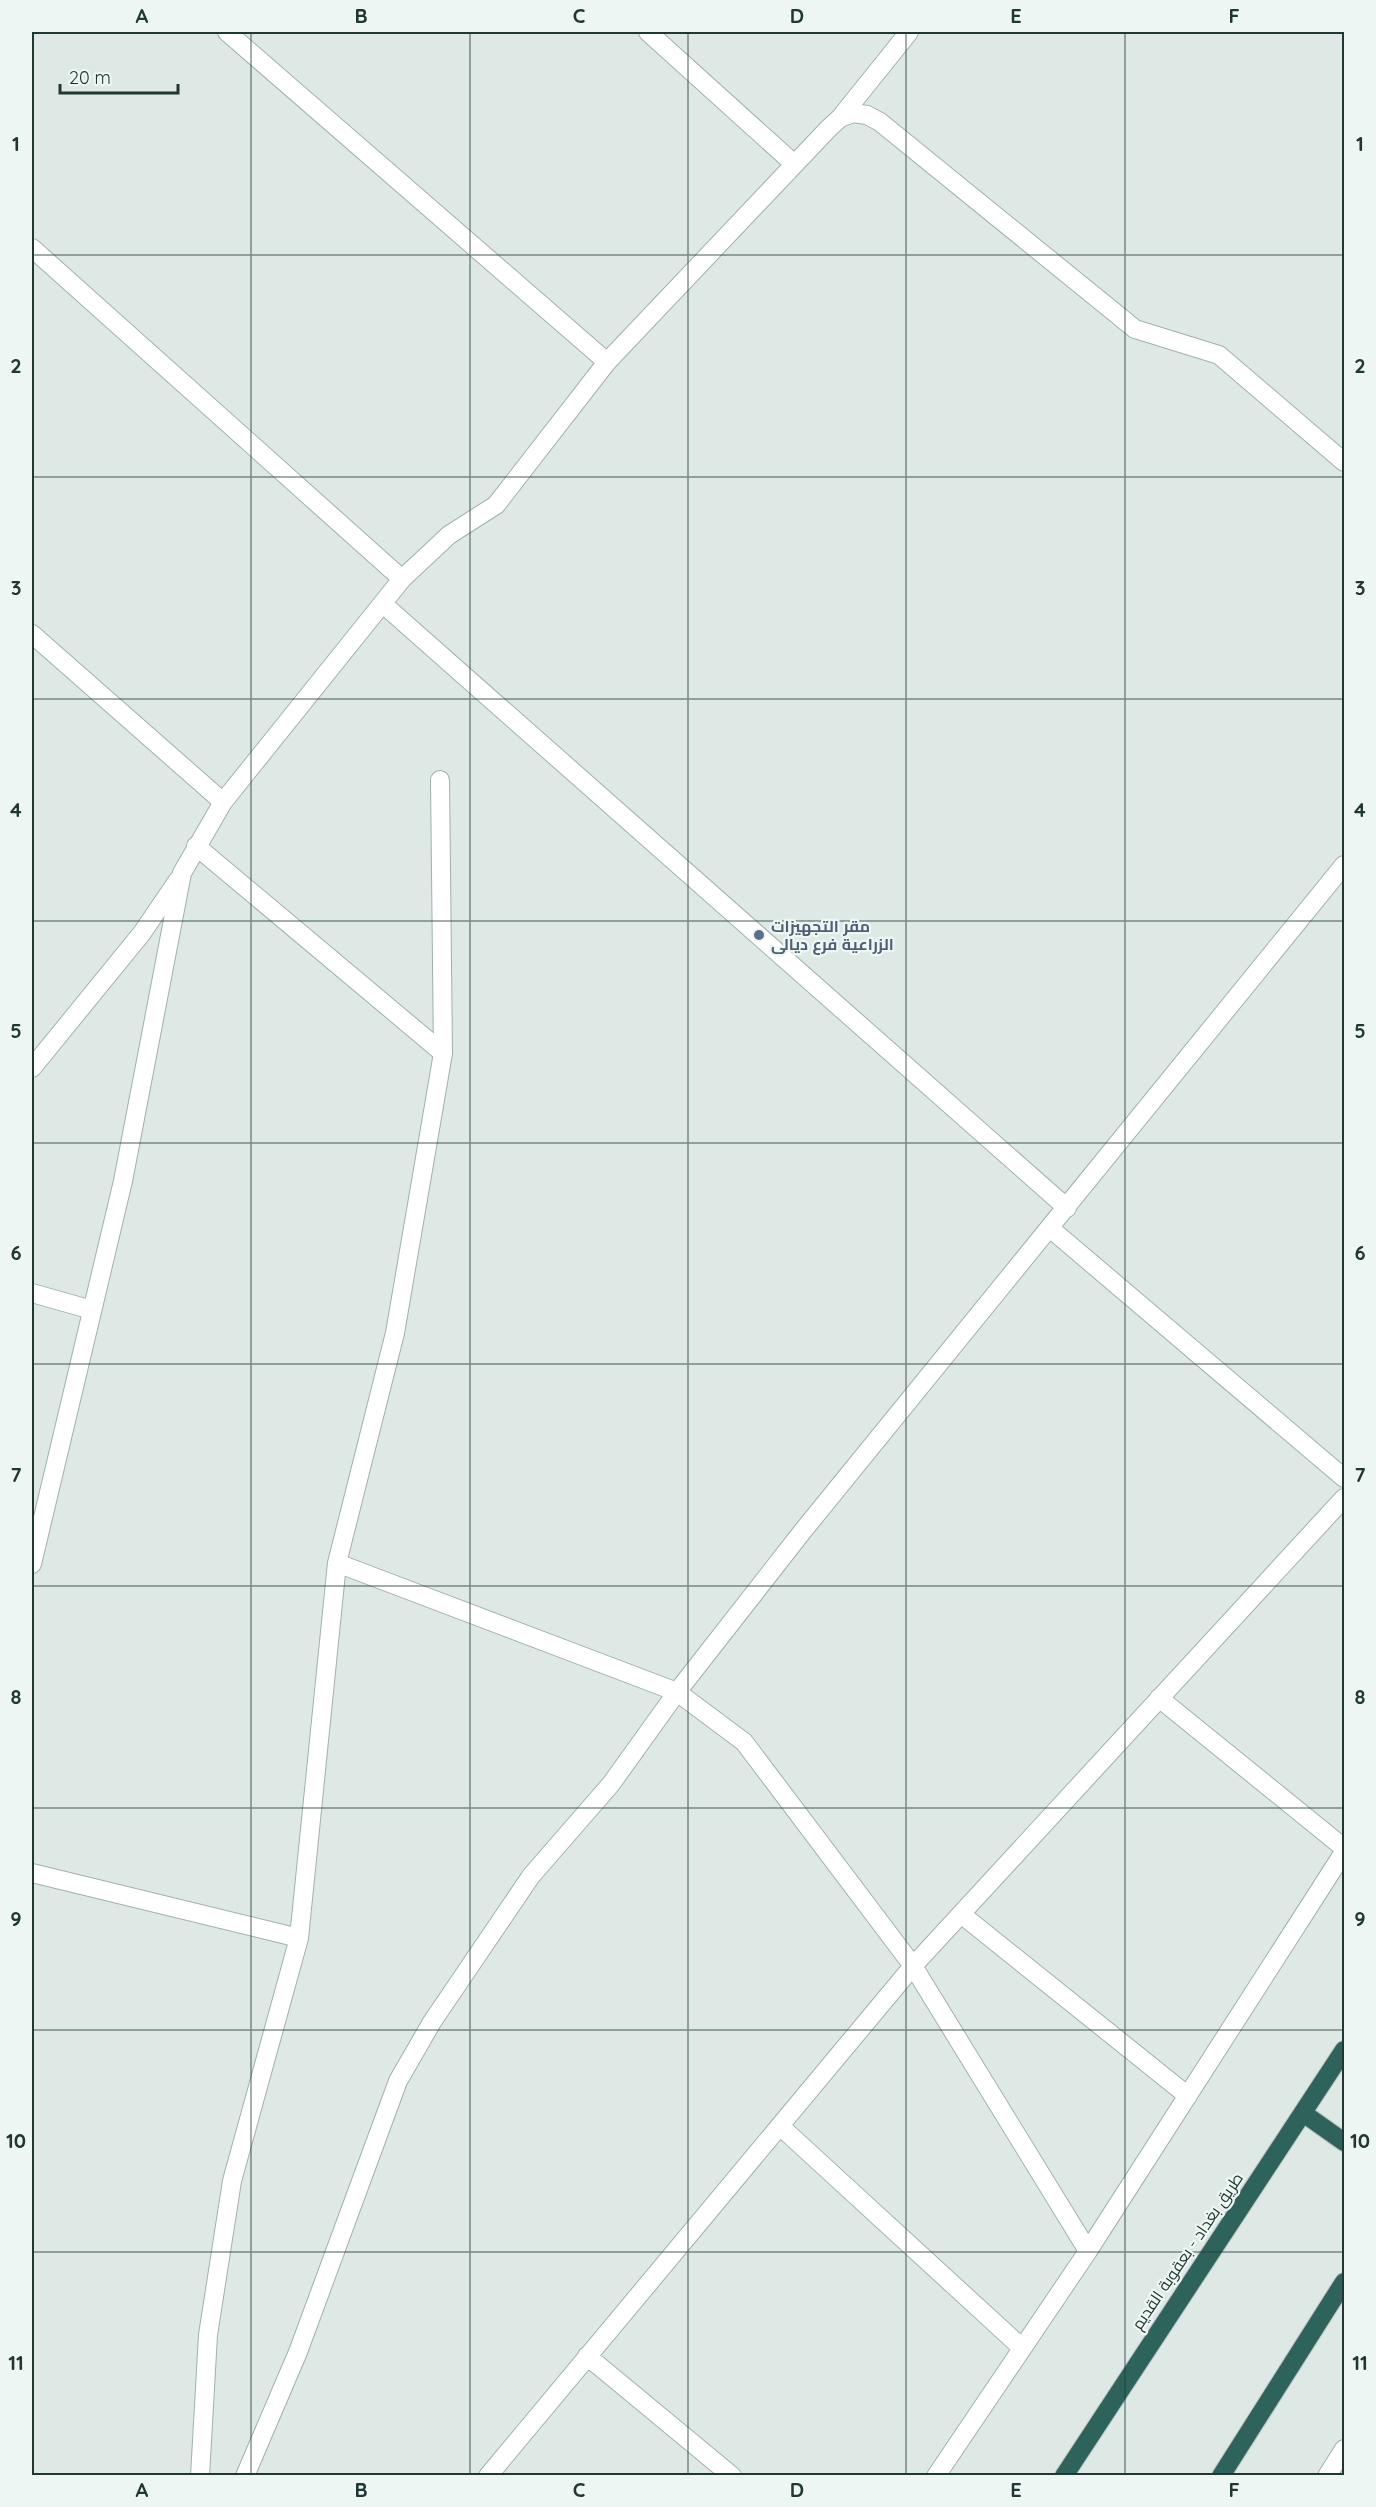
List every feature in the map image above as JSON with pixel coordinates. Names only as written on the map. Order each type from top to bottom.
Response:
[{"type":"highway","name":"طريق بغداد - بعقوبة القديم","points":[[1064,2475],[1344,2050]]},
{"type":"highway","points":[[1303,2113],[1344,2142]]},
{"type":"highway","points":[[1221,2475],[1344,2282]]},
{"type":"street","points":[[227,32],[607,362]]},
{"type":"street","points":[[648,32],[794,163]]},
{"type":"street","points":[[32,1068],[142,933],[182,873],[223,802],[402,579],[449,535],[496,505],[607,362],[794,163],[840,118],[909,32]]},
{"type":"street","points":[[840,118],[853,113],[867,115],[880,122],[1135,329],[1219,355],[1344,462]]},
{"type":"street","points":[[32,249],[402,579]]},
{"type":"street","points":[[383,604],[1067,1208]]},
{"type":"street","points":[[32,634],[223,802]]},
{"type":"street","points":[[200,2475],[208,2336],[232,2181],[299,1938],[337,1563],[395,1333],[443,1053],[440,780]]},
{"type":"street","points":[[196,846],[443,1053]]},
{"type":"street","points":[[245,2475],[298,2352],[398,2081],[432,2022],[531,1876],[611,1784],[677,1692],[802,1532],[1051,1229],[1257,970],[1344,865]]},
{"type":"street","points":[[32,1564],[123,1181],[182,873]]},
{"type":"street","points":[[1051,1229],[1344,1478]]},
{"type":"street","points":[[32,1293],[92,1310]]},
{"type":"street","points":[[488,2475],[913,1966],[1344,1498]]},
{"type":"street","points":[[337,1563],[677,1692],[744,1742],[913,1966],[1088,2251]]},
{"type":"street","points":[[936,2475],[1088,2251],[1344,1850],[1160,1698]]},
{"type":"street","points":[[32,1873],[299,1938]]},
{"type":"street","points":[[961,1914],[1188,2096]]},
{"type":"street","points":[[780,2126],[1022,2348]]},
{"type":"street","points":[[587,2356],[732,2475]]},
{"type":"street","points":[[1327,2475],[1344,2450]]},
{"type":"place","name":"مقر التجهيزات الزراعية فرع ديالى","points":[[759,935]]}]
